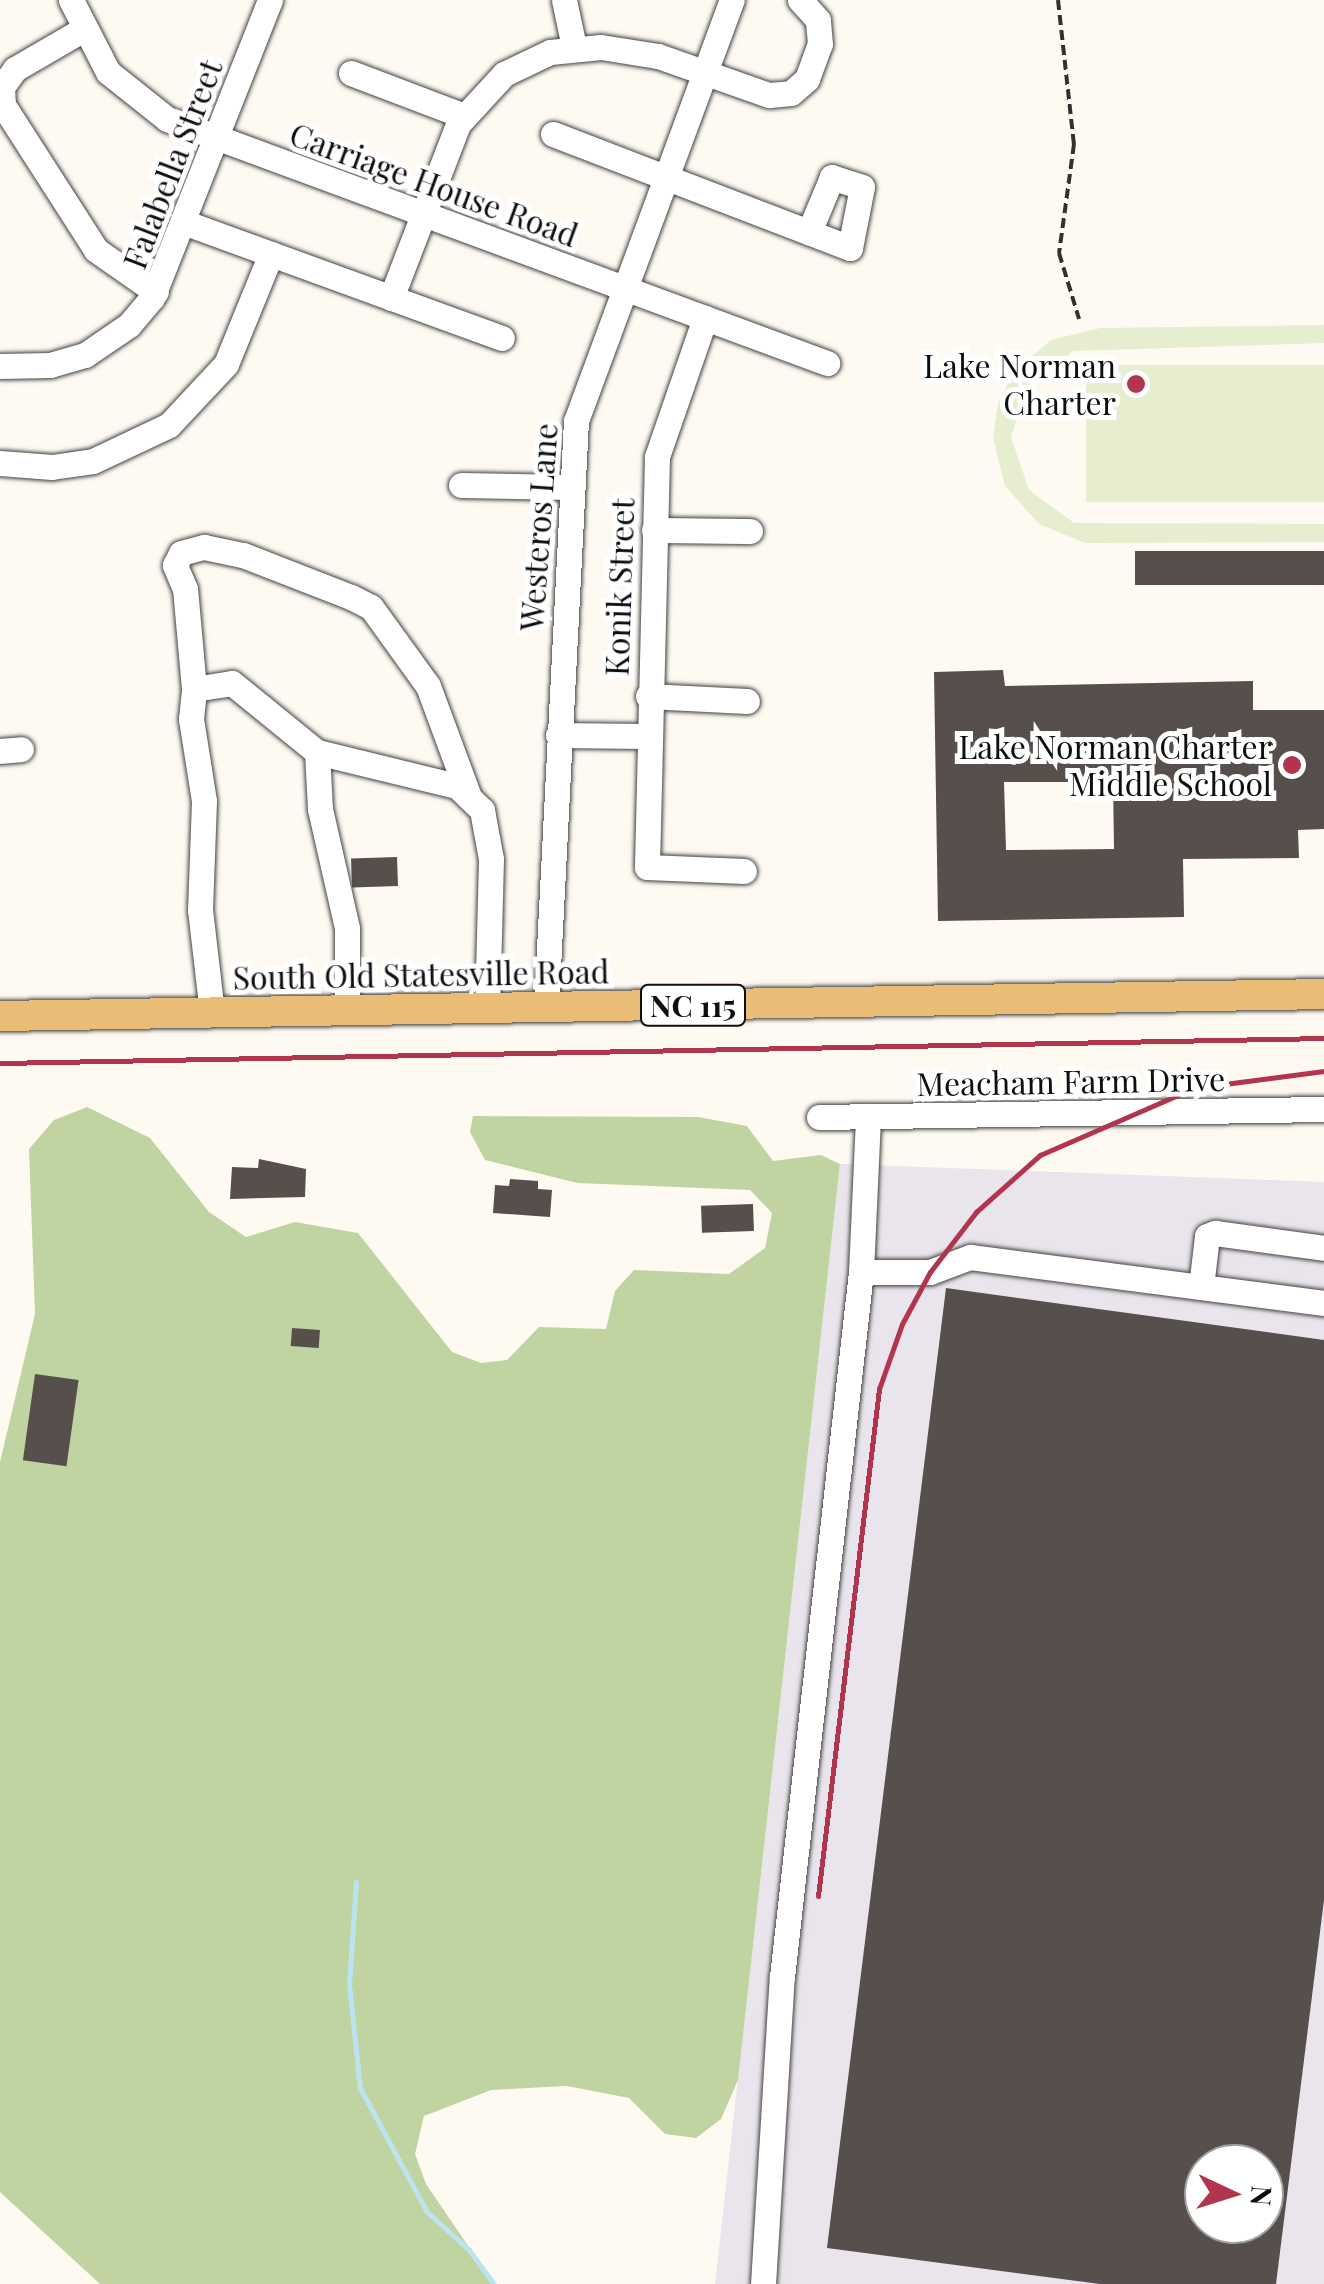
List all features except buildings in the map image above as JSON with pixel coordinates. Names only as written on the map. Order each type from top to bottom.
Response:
[{"type":"main road","name":"South Old Statesville Road","points":[[0,1016],[1324,994]]},
{"type":"street","name":"Carriage House Road","points":[[72,0],[82,30],[108,72],[135,98],[218,138],[827,363]]},
{"type":"street","name":"Falabella Street","points":[[0,366],[50,365],[84,354],[129,326],[156,292],[270,0]]},
{"type":"street","points":[[564,0],[574,47]]},
{"type":"street","name":"Westeros Lane","points":[[546,1007],[569,487],[582,397],[732,0]]},
{"type":"street","points":[[392,298],[421,214],[464,116],[518,65],[574,47],[639,52],[769,94],[800,87],[821,32],[800,0]]},
{"type":"street","points":[[82,30],[15,69],[2,87],[3,106],[96,250],[156,292]]},
{"type":"street","points":[[351,74],[464,116]]},
{"type":"street","points":[[553,134],[809,232]]},
{"type":"street","points":[[186,223],[502,338]]},
{"type":"street","points":[[0,463],[52,467],[93,461],[169,425],[226,364],[271,254]]},
{"type":"street","name":"Konik Street","points":[[705,318],[659,444],[646,736],[648,867],[744,871]]},
{"type":"street","points":[[461,484],[569,487]]},
{"type":"street","points":[[654,530],[750,531]]},
{"type":"street","points":[[212,1012],[200,910],[204,801],[191,750],[194,689],[185,589],[175,565],[182,553],[204,546],[243,555],[371,607],[428,686],[469,797]]},
{"type":"street","points":[[194,689],[232,683],[316,752],[396,767],[458,786],[482,810],[491,859],[487,1008]]},
{"type":"street","points":[[648,696],[747,701]]},
{"type":"street","points":[[558,735],[646,736]]},
{"type":"street","points":[[316,752],[320,808],[347,928],[347,1010]]},
{"type":"street","name":"Meacham Farm Drive","points":[[819,1117],[1324,1110]]},
{"type":"street","points":[[763,2284],[782,1977],[862,1272],[868,1116]]},
{"type":"street","points":[[1201,1287],[1206,1236],[1215,1233],[1324,1248]]},
{"type":"street","points":[[862,1272],[930,1272],[970,1258],[1324,1303]]},
{"type":"path","points":[[1058,0],[1074,144],[1059,252],[1080,319]]},
{"type":"shaded area","points":[[840,1164],[1324,1182],[1324,2284],[715,2284]]},
{"type":"green space","points":[[1324,325],[1324,343],[1073,351],[1028,384],[1011,437],[1029,490],[1074,523],[1324,524],[1324,542],[1085,543],[1039,524],[1005,486],[993,437],[998,404],[1013,373],[1051,340],[1100,328]]},
{"type":"green space","points":[[1086,365],[1324,365],[1324,502],[1086,502]]},
{"type":"green space","points":[[87,1107],[150,1138],[209,1212],[246,1237],[295,1222],[358,1233],[452,1352],[481,1363],[507,1360],[539,1327],[606,1329],[615,1291],[634,1270],[729,1274],[765,1248],[772,1213],[750,1190],[577,1183],[485,1160],[470,1132],[473,1116],[698,1117],[747,1126],[773,1161],[821,1155],[840,1164],[738,2080],[721,2119],[696,2138],[665,2134],[629,2098],[567,2086],[491,2090],[424,2116],[415,2154],[426,2184],[494,2284],[100,2284],[0,2192],[0,1462],[35,1314],[29,1149],[54,1120]]},
{"type":"waterway","points":[[356,1882],[349,1984],[360,2088],[427,2212],[469,2250],[494,2284]]},
{"type":"railway","points":[[0,1063],[1324,1038]]},
{"type":"railway","points":[[818,1896],[879,1389],[902,1324],[930,1272],[976,1212],[1040,1155],[1194,1088],[1324,1071]]},
{"type":"place","name":"Lake Norman Charter","points":[[1136,384]]},
{"type":"place","name":"Lake Norman Charter Middle School","points":[[1292,765]]}]
